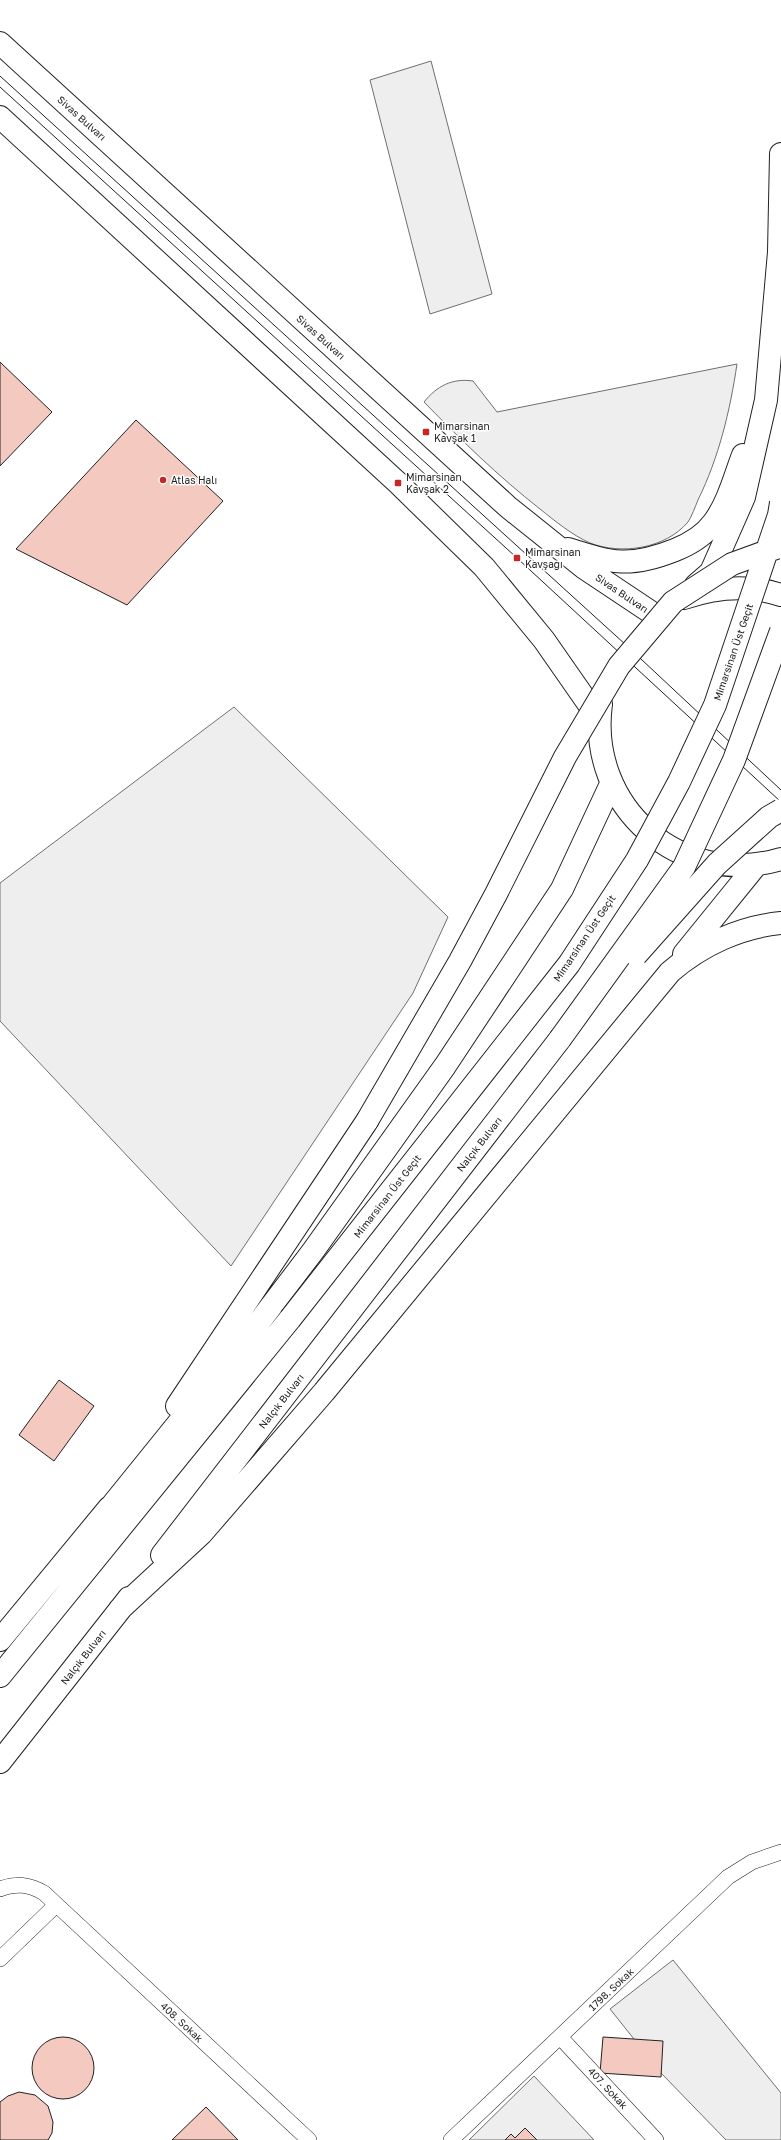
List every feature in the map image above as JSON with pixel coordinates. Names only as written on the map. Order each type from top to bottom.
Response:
[{"type":"highway","name":"Sivas Bulvarı","points":[[0,44],[508,507],[583,567],[655,614]]},
{"type":"highway","points":[[0,117],[398,483],[484,567],[544,640],[599,719]]},
{"type":"highway","points":[[680,600],[711,572],[744,497],[766,400],[778,252],[781,154]]},
{"type":"highway","points":[[545,538],[590,556],[624,562],[654,559],[689,544],[705,532],[721,510],[766,400]]},
{"type":"highway","name":"Mimarsinan Üst Geçit","points":[[0,1676],[290,1319],[569,964],[637,860],[679,782],[715,705],[779,515],[781,503]]},
{"type":"highway","points":[[101,1519],[367,1121],[460,961],[496,894],[565,757],[619,666],[673,602],[732,564],[781,547]]},
{"type":"highway","points":[[781,595],[768,590],[738,587],[708,590],[680,600],[655,614],[633,635],[616,658],[608,675],[602,697],[599,719],[599,741],[611,784],[630,815],[656,839],[687,856],[721,865],[756,864],[781,858]]},
{"type":"highway","points":[[560,1039],[684,867],[734,760],[781,631]]},
{"type":"highway","points":[[0,1640],[183,1419],[308,1257],[445,1066],[562,889],[611,784]]},
{"type":"highway","points":[[560,1039],[717,864],[769,817],[781,810]]},
{"type":"highway","points":[[120,1609],[200,1534],[324,1392],[670,972],[756,864]]},
{"type":"highway","points":[[670,972],[696,952],[716,941],[757,927],[781,923]]},
{"type":"highway","name":"Nalçık Bulvarı","points":[[0,1762],[560,1039]]},
{"type":"street","name":"1798. Sokak","points":[[450,2140],[728,1877],[752,1862],[781,1852]]},
{"type":"street","name":"408. Sokak","points":[[0,1889],[16,1884],[26,1885],[44,1893],[305,2138]]},
{"type":"street","points":[[0,1959],[56,1904]]},
{"type":"street","name":"407. Sokak","points":[[560,2037],[656,2140]]},
{"type":"shaded area","points":[[431,61],[492,294],[430,314],[370,80]]},
{"type":"shaded area","points":[[737,364],[723,434],[712,467],[691,517],[688,522],[678,531],[667,538],[655,544],[629,549],[602,547],[583,540],[570,532],[495,471],[424,402],[429,396],[446,384],[465,380],[473,381],[497,412]]},
{"type":"shaded area","points":[[234,707],[448,917],[413,993],[231,1266],[0,1021],[0,883]]},
{"type":"shaded area","points":[[673,1960],[781,2093],[781,2140],[726,2140],[661,2073],[610,2009]]},
{"type":"shaded area","points":[[534,2076],[594,2140],[469,2140]]},
{"type":"building","points":[[0,362],[52,412],[0,466]]},
{"type":"building","points":[[136,420],[223,501],[127,605],[16,549]]},
{"type":"building","points":[[59,1380],[94,1406],[54,1461],[19,1435]]},
{"type":"building","points":[[63,2037],[80,2042],[85,2046],[89,2051],[94,2068],[89,2085],[85,2090],[80,2094],[63,2099],[46,2094],[41,2090],[37,2085],[32,2068],[37,2051],[41,2046],[46,2042]]},
{"type":"building","points":[[603,2037],[663,2041],[661,2077],[600,2073]]},
{"type":"building","points":[[19,2092],[35,2095],[48,2106],[53,2122],[52,2133],[48,2140],[0,2140],[0,2102],[8,2096]]},
{"type":"building","points":[[206,2107],[238,2140],[172,2140]]},
{"type":"building","points":[[525,2128],[537,2140],[505,2140],[511,2134],[515,2138]]},
{"type":"tram line","points":[[0,76],[626,645],[781,790]]},
{"type":"tram line","points":[[0,87],[517,558],[781,802]]},
{"type":"place","name":"Mimarsinan Kavşak 1","points":[[426,432]]},
{"type":"place","name":"Atlas Halı","points":[[163,480]]},
{"type":"place","name":"Mimarsinan Kavşak 2","points":[[398,483]]},
{"type":"place","name":"Mimarsinan Kavşağı","points":[[517,558]]}]
